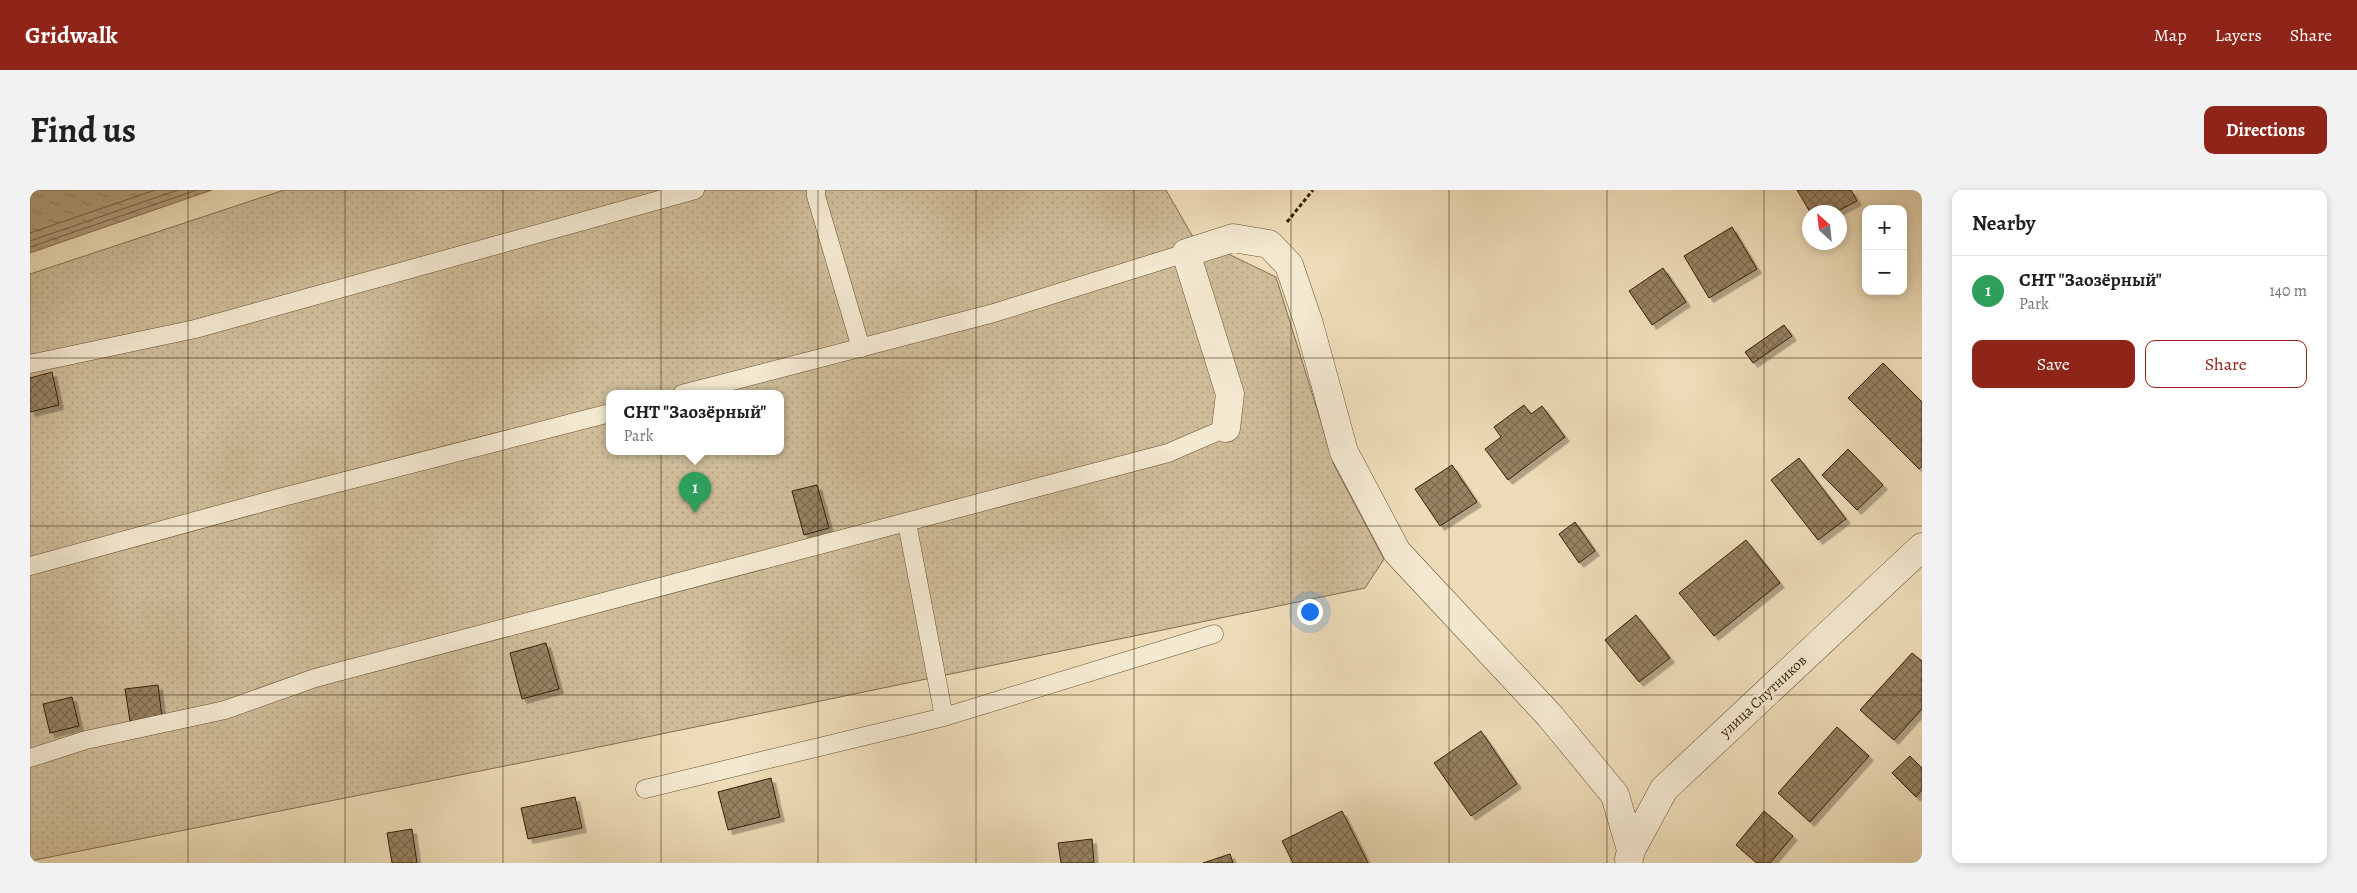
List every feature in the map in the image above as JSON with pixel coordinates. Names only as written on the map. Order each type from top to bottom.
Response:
[{"type":"street","points":[[1226,428],[1230,394],[1186,253],[1233,238],[1269,244],[1289,265],[1309,324],[1344,452],[1398,552],[1550,716],[1615,795],[1630,856]]},
{"type":"street","name":"улица Спутников","points":[[1630,856],[1664,789],[1922,547]]},
{"type":"lane","points":[[30,364],[195,330],[695,190]]},
{"type":"lane","points":[[816,190],[816,196],[861,348]]},
{"type":"lane","points":[[698,390],[994,313],[1186,253]]},
{"type":"lane","points":[[30,566],[279,498],[606,414]]},
{"type":"lane","points":[[30,758],[86,740],[224,710],[315,678],[1168,453],[1226,428]]},
{"type":"lane","points":[[907,523],[944,717]]},
{"type":"lane","points":[[645,789],[944,717],[1214,634]]},
{"type":"path","points":[[1269,244],[1313,190]]},
{"type":"shaded area","points":[[284,190],[1166,190],[1193,237],[1276,277],[1335,467],[1384,559],[1365,588],[570,753],[30,861],[30,274]]},
{"type":"water","points":[[30,190],[212,190],[30,253]]},
{"type":"building","points":[[1797,190],[1851,190],[1857,201],[1847,206],[1806,205]]},
{"type":"building","points":[[1732,227],[1757,269],[1709,298],[1684,256]]},
{"type":"building","points":[[1663,268],[1686,302],[1652,325],[1629,291]]},
{"type":"building","points":[[1784,325],[1792,336],[1753,363],[1745,352]]},
{"type":"building","points":[[1883,363],[1922,402],[1922,466],[1919,469],[1848,398]]},
{"type":"building","points":[[52,372],[59,405],[30,412],[30,378]]},
{"type":"building","points":[[1524,405],[1531,414],[1542,406],[1565,437],[1508,480],[1485,449],[1501,437],[1494,427]]},
{"type":"building","points":[[1848,449],[1883,485],[1857,510],[1822,475]]},
{"type":"building","points":[[1799,458],[1846,519],[1818,540],[1771,480]]},
{"type":"building","points":[[1452,465],[1477,502],[1440,526],[1415,489]]},
{"type":"building","points":[[817,485],[829,528],[804,535],[792,491]]},
{"type":"building","points":[[1575,522],[1595,551],[1579,563],[1559,534]]},
{"type":"building","points":[[1746,540],[1780,583],[1714,636],[1679,593]]},
{"type":"building","points":[[1636,615],[1670,658],[1639,682],[1605,640]]},
{"type":"building","points":[[546,643],[559,689],[522,699],[510,653]]},
{"type":"building","points":[[1912,653],[1922,661],[1922,709],[1894,740],[1860,710]]},
{"type":"building","points":[[158,685],[162,717],[130,721],[125,689]]},
{"type":"building","points":[[72,697],[79,726],[50,733],[43,704]]},
{"type":"building","points":[[1837,727],[1869,756],[1810,822],[1778,793]]},
{"type":"building","points":[[1481,731],[1517,784],[1471,816],[1434,763]]},
{"type":"building","points":[[1910,756],[1922,768],[1922,790],[1916,797],[1892,773]]},
{"type":"building","points":[[771,778],[780,817],[728,830],[718,792]]},
{"type":"building","points":[[575,797],[582,828],[528,839],[521,808]]},
{"type":"building","points":[[1342,811],[1368,863],[1293,863],[1282,841]]},
{"type":"building","points":[[1764,811],[1793,836],[1770,863],[1757,863],[1736,845]]},
{"type":"building","points":[[412,829],[417,863],[392,863],[387,833]]},
{"type":"building","points":[[1092,839],[1094,863],[1061,863],[1058,843]]},
{"type":"building","points":[[1230,854],[1233,863],[1203,863]]},
{"type":"place","name":"СНТ \"Заозёрный\"","points":[[695,513]]}]
